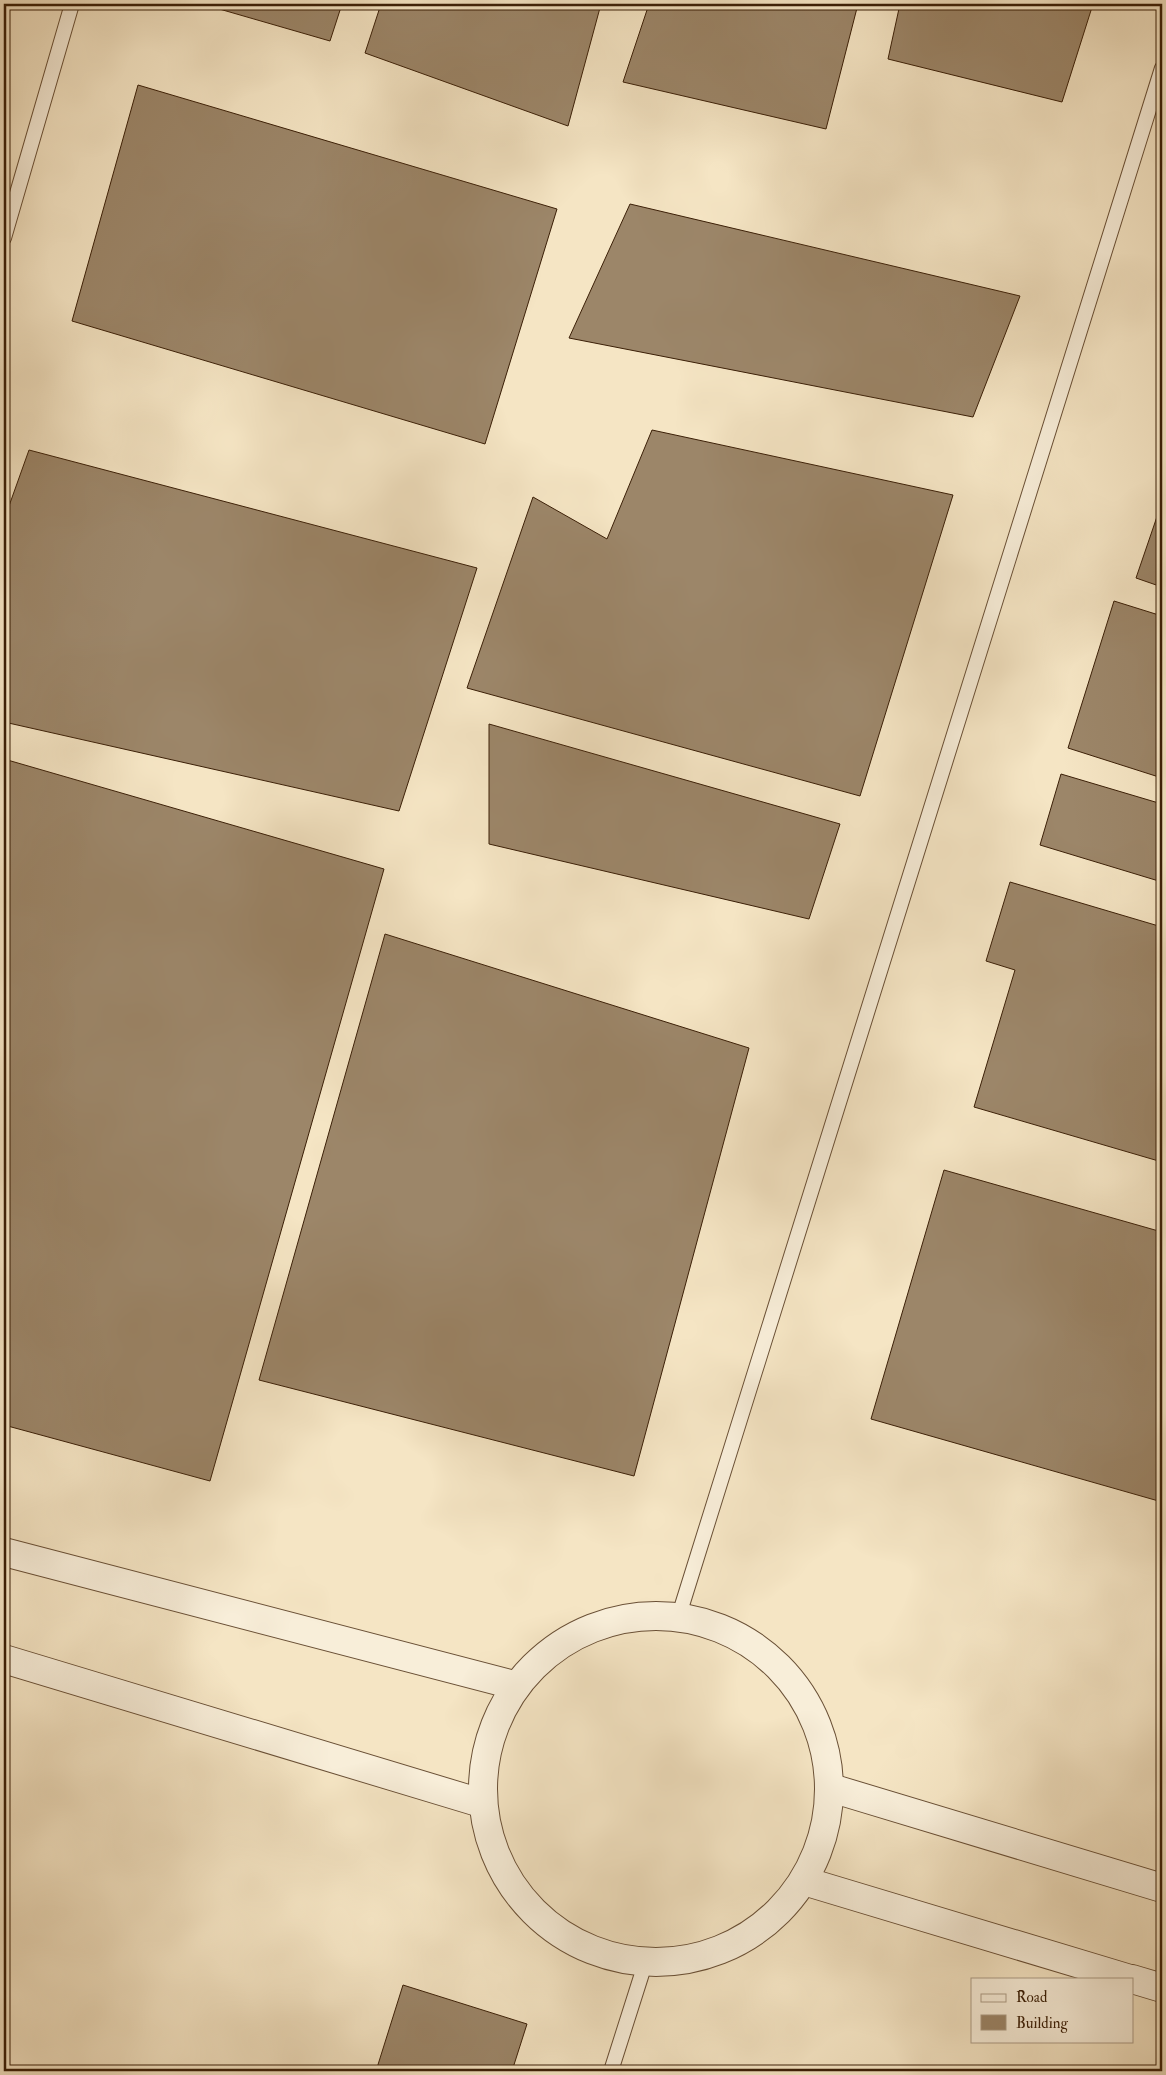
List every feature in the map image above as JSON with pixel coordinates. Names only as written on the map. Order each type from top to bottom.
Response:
[{"type":"street","points":[[4,1552],[514,1685]]},
{"type":"street","points":[[679,1615],[739,1634],[788,1673],[820,1726],[831,1788],[824,1836],[804,1881],[762,1927],[707,1956],[645,1964],[584,1949],[533,1914],[496,1864],[481,1803],[487,1742],[514,1685],[560,1642],[617,1618],[679,1615]]},
{"type":"street","points":[[4,1660],[481,1803]]},
{"type":"street","points":[[831,1788],[1162,1888]]},
{"type":"street","points":[[804,1881],[1128,1978]]},
{"type":"street","points":[[1134,1980],[1162,1988]]},
{"type":"lane","points":[[4,238],[72,4]]},
{"type":"lane","points":[[679,1615],[1162,68]]},
{"type":"lane","points":[[612,2071],[645,1964]]},
{"type":"building","points":[[202,4],[342,4],[330,41]]},
{"type":"building","points":[[381,4],[601,4],[568,126],[365,53]]},
{"type":"building","points":[[649,4],[858,4],[826,129],[623,82]]},
{"type":"building","points":[[900,4],[1093,4],[1062,102],[888,59]]},
{"type":"building","points":[[138,85],[557,209],[485,444],[72,321]]},
{"type":"building","points":[[630,204],[1020,296],[973,417],[569,338]]},
{"type":"building","points":[[652,430],[953,495],[860,796],[467,688],[533,497],[607,539]]},
{"type":"building","points":[[29,450],[477,568],[399,811],[4,722],[4,520]]},
{"type":"building","points":[[1162,502],[1162,587],[1136,578]]},
{"type":"building","points":[[1114,601],[1162,616],[1162,778],[1068,748]]},
{"type":"building","points":[[489,724],[840,824],[809,919],[489,844]]},
{"type":"building","points":[[4,759],[384,869],[210,1481],[4,1425]]},
{"type":"building","points":[[1061,774],[1162,804],[1162,882],[1040,845]]},
{"type":"building","points":[[1010,882],[1162,927],[1162,1162],[974,1107],[1015,970],[986,961]]},
{"type":"building","points":[[385,934],[749,1048],[634,1476],[259,1380]]},
{"type":"building","points":[[944,1170],[1162,1232],[1162,1502],[871,1419]]},
{"type":"building","points":[[403,1985],[527,2024],[512,2071],[376,2071]]}]
